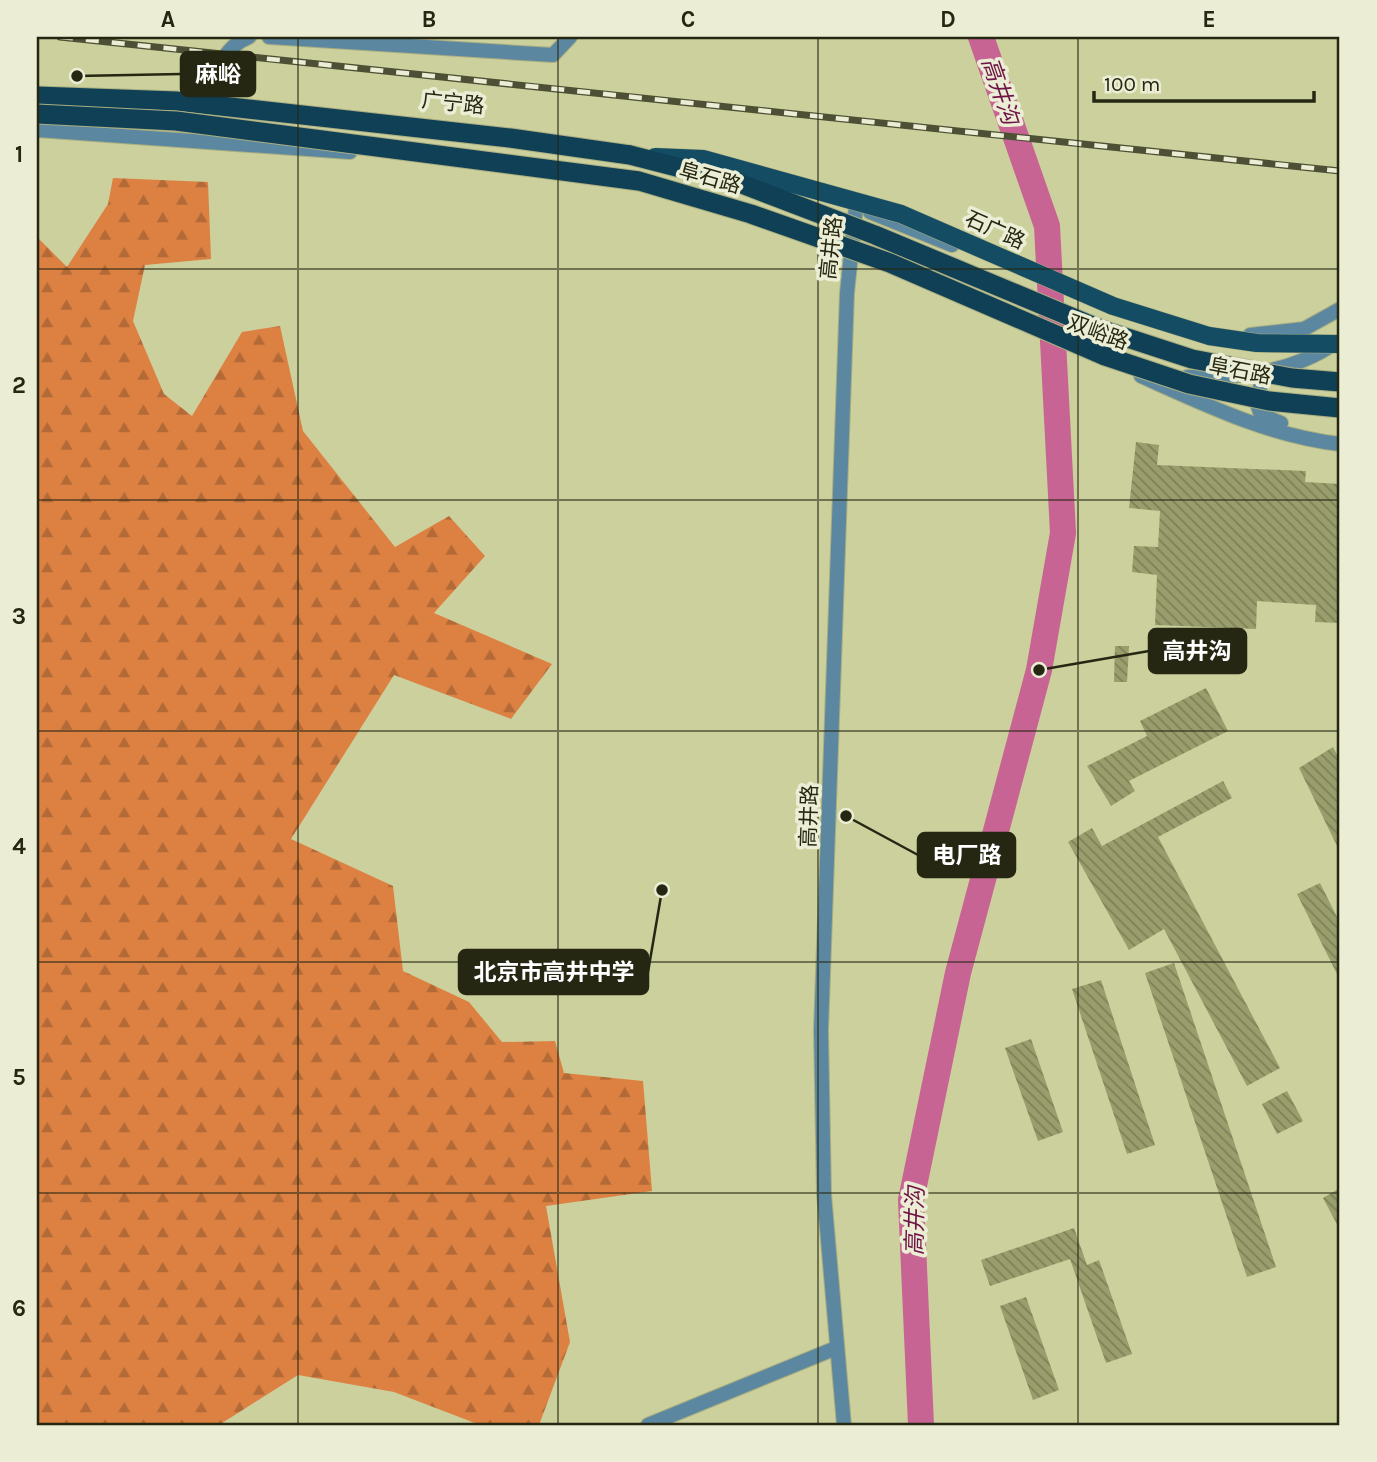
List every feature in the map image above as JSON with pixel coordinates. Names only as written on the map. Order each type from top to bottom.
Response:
[{"type":"highway","name":"阜石路","points":[[37,96],[176,101],[510,138],[630,155],[739,183],[875,235],[1100,329],[1192,359],[1293,378],[1340,382]]},
{"type":"highway","name":"阜石路","points":[[37,114],[176,121],[639,181],[751,214],[890,262],[1105,356],[1189,384],[1269,401],[1340,408]]},
{"type":"main road","name":"石广路","points":[[630,155],[703,159],[901,214],[1113,306],[1197,332],[1257,343],[1340,344]]},
{"type":"street","points":[[210,102],[216,73],[226,53],[236,42],[249,37]]},
{"type":"street","points":[[269,37],[553,55],[570,37]]},
{"type":"street","name":"广宁路","points":[[37,87],[462,125],[620,145],[856,207]]},
{"type":"street","points":[[37,130],[450,160],[625,182],[754,214],[850,252]]},
{"type":"street","name":"高井路","points":[[844,1425],[835,1348],[824,1194],[821,1030],[850,252],[856,207]]},
{"type":"street","name":"双峪路","points":[[856,207],[1116,313],[1197,332],[1222,336],[1261,335],[1304,328],[1340,309]]},
{"type":"street","name":"双峪路","points":[[850,252],[1105,360],[1175,377],[1220,378],[1265,372],[1306,360],[1340,338]]},
{"type":"street","points":[[1105,360],[1223,413],[1287,433],[1340,444]]},
{"type":"street","points":[[1265,372],[1256,401],[1261,415],[1275,422],[1340,436]]},
{"type":"street","points":[[648,1425],[835,1348]]},
{"type":"green space","points":[[113,178],[208,182],[211,259],[145,265],[133,321],[164,394],[192,416],[242,332],[280,326],[303,431],[395,547],[449,516],[485,556],[434,613],[552,664],[511,719],[394,675],[291,839],[393,886],[403,971],[469,1002],[502,1042],[555,1041],[564,1073],[643,1081],[652,1191],[546,1206],[570,1342],[539,1425],[480,1425],[394,1392],[298,1375],[219,1425],[37,1425],[37,237],[67,267],[108,204]]},
{"type":"building","points":[[1136,442],[1159,445],[1157,465],[1306,471],[1305,482],[1340,484],[1340,623],[1315,622],[1316,605],[1257,601],[1256,629],[1155,625],[1157,575],[1132,572],[1134,546],[1158,547],[1160,511],[1129,508]]},
{"type":"building","points":[[1115,646],[1129,646],[1127,682],[1114,682]]},
{"type":"building","points":[[1206,688],[1228,731],[1129,781],[1135,791],[1111,806],[1087,766],[1147,736],[1140,721]]},
{"type":"building","points":[[1333,747],[1340,760],[1340,852],[1299,768]]},
{"type":"building","points":[[1223,781],[1232,798],[1158,837],[1280,1068],[1247,1086],[1164,929],[1129,950],[1068,842],[1092,828],[1102,846]]},
{"type":"building","points":[[1320,883],[1340,923],[1340,980],[1297,894]]},
{"type":"building","points":[[1174,963],[1276,1267],[1247,1277],[1145,973]]},
{"type":"building","points":[[1101,980],[1155,1145],[1127,1154],[1072,989]]},
{"type":"building","points":[[1031,1039],[1063,1132],[1038,1141],[1005,1048]]},
{"type":"building","points":[[1287,1091],[1303,1121],[1277,1134],[1262,1104]]},
{"type":"building","points":[[1340,1188],[1340,1230],[1323,1198]]},
{"type":"building","points":[[1074,1228],[1087,1265],[1099,1260],[1132,1354],[1106,1363],[1070,1259],[990,1286],[981,1260]]},
{"type":"building","points":[[1026,1297],[1059,1390],[1033,1400],[1000,1306]]},
{"type":"waterway","name":"高井沟","points":[[921,1425],[911,1200],[958,973],[1039,670],[1063,533],[1047,226],[981,37]]},
{"type":"railway","points":[[60,37],[1340,171]]},
{"type":"place","name":"麻峪","points":[[77,76]]},
{"type":"place","name":"高井沟","points":[[1039,670]]},
{"type":"place","name":"电厂路","points":[[846,816]]},
{"type":"place","name":"北京市高井中学","points":[[662,890]]}]
